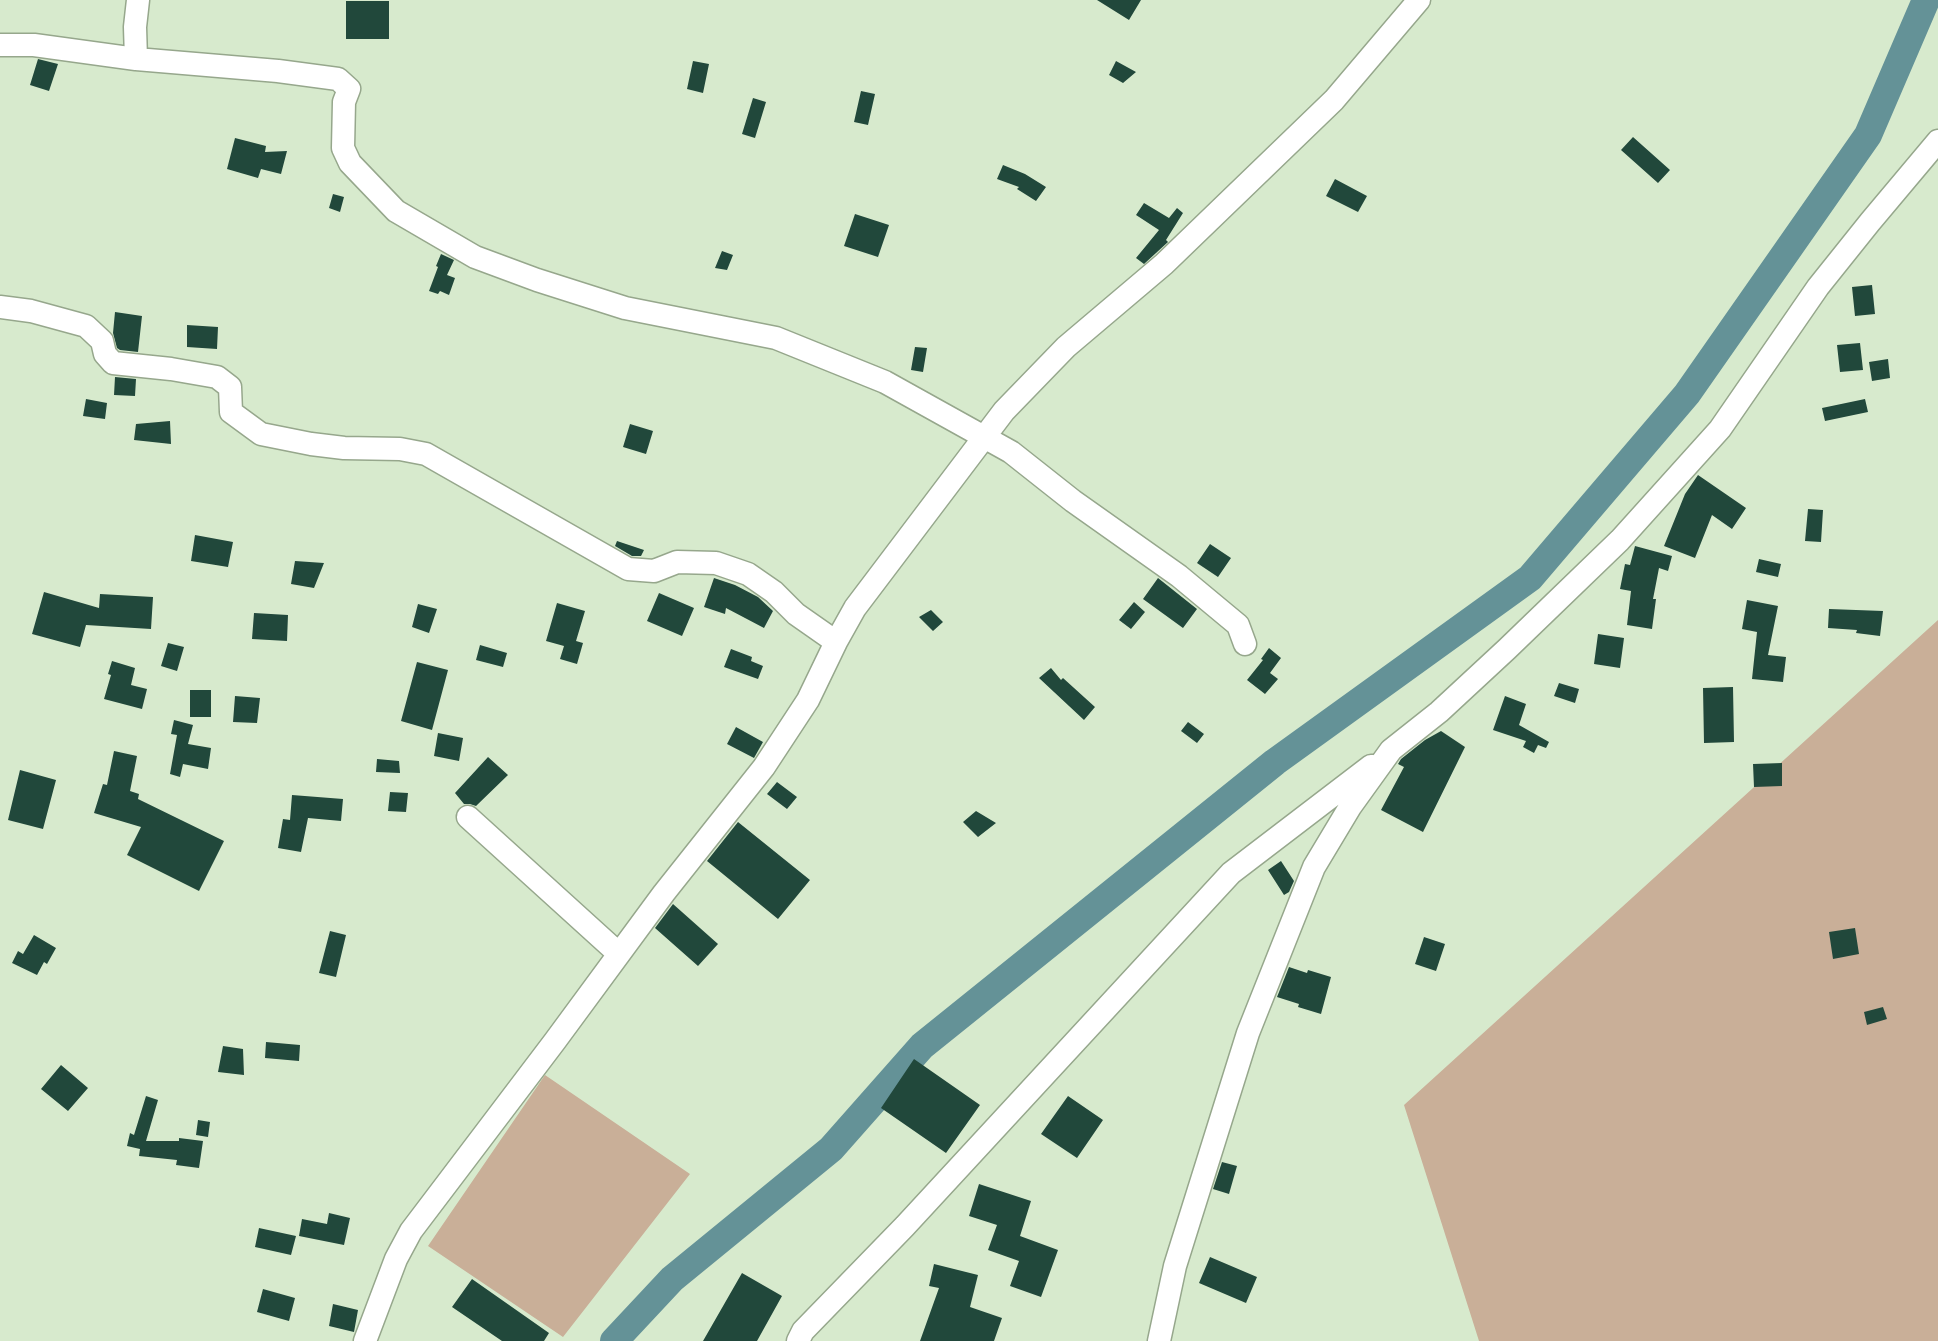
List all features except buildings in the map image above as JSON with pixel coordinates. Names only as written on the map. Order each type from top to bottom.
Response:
[{"type":"street","points":[[136,59],[135,27],[138,0]]},
{"type":"street","points":[[365,1341],[396,1259],[411,1231],[664,893],[764,767],[808,700],[855,608],[985,436],[1005,411],[1066,348],[1164,264],[1335,100],[1419,0]]},
{"type":"street","points":[[0,45],[34,45],[136,59],[278,71],[338,80],[349,89],[344,102],[343,148],[350,164],[396,211],[475,257],[537,280],[625,308],[776,338],[885,382],[1011,452],[1073,501],[1179,576],[1238,625],[1245,644]]},
{"type":"street","points":[[798,1341],[803,1331],[905,1226],[1231,873],[1439,712],[1508,649],[1620,540],[1720,429],[1818,287],[1938,141]]},
{"type":"street","points":[[0,307],[31,311],[86,326],[102,341],[105,354],[113,363],[217,377],[230,387],[231,411],[261,434],[344,448],[400,449],[426,454],[628,568],[654,570],[677,562],[716,564],[748,574],[774,592],[796,614],[836,642]]},
{"type":"street","points":[[1159,1341],[1175,1266],[1248,1033],[1314,867],[1350,807],[1391,750]]},
{"type":"street","points":[[468,817],[619,954]]},
{"type":"shaded area","points":[[1938,620],[1938,1341],[1479,1341],[1404,1105]]},
{"type":"shaded area","points":[[545,1075],[690,1174],[563,1337],[428,1246]]},
{"type":"waterway","points":[[614,1341],[672,1279],[831,1149],[922,1046],[1275,762],[1530,578],[1687,394],[1868,135],[1926,0]]}]
